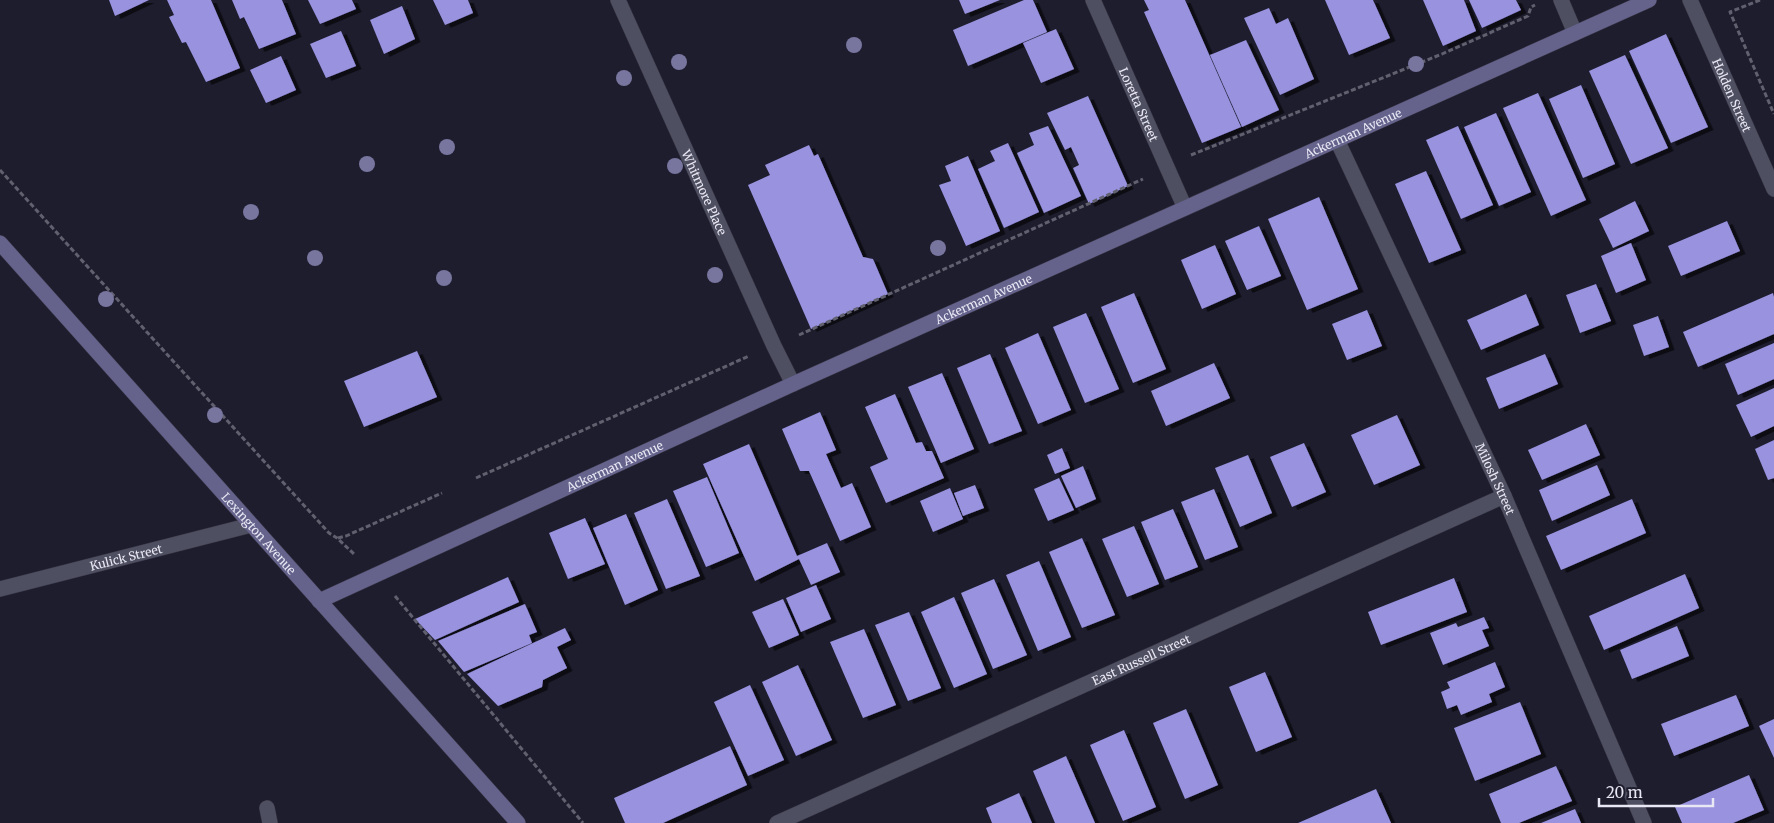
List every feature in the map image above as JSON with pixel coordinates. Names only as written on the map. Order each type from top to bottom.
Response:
[{"type":"street","name":"Whitmore Place","points":[[618,0],[774,346],[793,384]]},
{"type":"street","name":"Loretta Street","points":[[1093,0],[1185,208]]},
{"type":"street","points":[[1561,0],[1575,33]]},
{"type":"street","name":"Ackerman Avenue","points":[[319,600],[793,384],[1649,0]]},
{"type":"street","name":"Holden Street","points":[[1690,0],[1774,189]]},
{"type":"street","name":"Milosh Street","points":[[1337,140],[1504,496],[1644,823]]},
{"type":"street","name":"Lexington Avenue","points":[[0,243],[518,823]]},
{"type":"street","name":"East Russell Street","points":[[777,823],[1504,496]]},
{"type":"street","name":"Kulick Street","points":[[0,589],[251,525]]},
{"type":"street","points":[[267,808],[270,823]]},
{"type":"path","points":[[1760,0],[1730,12],[1774,114]]},
{"type":"path","points":[[476,478],[774,346],[1167,168],[1202,149],[1442,54],[1528,16],[1531,7],[1537,3]]},
{"type":"path","points":[[0,170],[329,533],[337,538],[393,593],[583,823]]},
{"type":"path","points":[[337,538],[346,536],[442,493]]},
{"type":"building","points":[[109,0],[149,0],[115,16]]},
{"type":"building","points":[[167,0],[211,0],[240,68],[206,82],[186,42],[182,43],[169,17],[174,15]]},
{"type":"building","points":[[232,0],[282,0],[296,34],[259,49],[244,17],[240,19]]},
{"type":"building","points":[[308,0],[352,0],[356,9],[320,24]]},
{"type":"building","points":[[433,0],[468,0],[473,13],[445,25]]},
{"type":"building","points":[[959,0],[1000,0],[965,14]]},
{"type":"building","points":[[1024,0],[1033,0],[1047,32],[968,66],[953,30]]},
{"type":"building","points":[[1144,0],[1185,0],[1241,127],[1202,143],[1144,12],[1149,10]]},
{"type":"building","points":[[1325,0],[1373,0],[1390,38],[1349,55]]},
{"type":"building","points":[[1423,0],[1464,0],[1476,31],[1443,46]]},
{"type":"building","points":[[1469,0],[1516,0],[1521,10],[1482,28]]},
{"type":"building","points":[[402,6],[415,39],[384,54],[370,20]]},
{"type":"building","points":[[1269,8],[1276,24],[1288,18],[1314,79],[1280,95],[1244,18]]},
{"type":"building","points":[[1056,29],[1074,69],[1041,83],[1023,43]]},
{"type":"building","points":[[341,31],[356,66],[326,78],[310,44]]},
{"type":"building","points":[[1666,34],[1708,127],[1671,143],[1629,51]]},
{"type":"building","points":[[1246,40],[1279,110],[1242,127],[1210,55]]},
{"type":"building","points":[[1625,55],[1668,148],[1631,164],[1589,71]]},
{"type":"building","points":[[281,56],[296,90],[266,103],[250,70]]},
{"type":"building","points":[[1581,85],[1615,164],[1583,178],[1549,99]]},
{"type":"building","points":[[1538,93],[1586,200],[1551,216],[1503,108]]},
{"type":"building","points":[[1088,96],[1128,186],[1089,204],[1073,168],[1079,165],[1071,147],[1065,150],[1047,113]]},
{"type":"building","points":[[1496,113],[1531,192],[1499,206],[1464,127]]},
{"type":"building","points":[[1048,126],[1081,196],[1044,213],[1017,153],[1034,145],[1029,133]]},
{"type":"building","points":[[1458,126],[1493,205],[1461,219],[1426,140]]},
{"type":"building","points":[[1008,143],[1039,212],[1004,228],[978,169],[995,161],[990,151]]},
{"type":"building","points":[[809,145],[814,156],[818,154],[863,257],[873,259],[888,294],[811,329],[748,185],[770,175],[765,165]]},
{"type":"building","points":[[968,156],[1000,231],[966,246],[939,185],[951,181],[945,166]]},
{"type":"building","points":[[1426,171],[1461,250],[1429,263],[1395,184]]},
{"type":"building","points":[[1319,197],[1358,289],[1307,310],[1268,219]]},
{"type":"building","points":[[1635,201],[1649,231],[1613,248],[1599,219]]},
{"type":"building","points":[[1727,221],[1740,251],[1681,276],[1668,246]]},
{"type":"building","points":[[1259,226],[1281,276],[1247,290],[1225,241]]},
{"type":"building","points":[[1631,243],[1646,280],[1616,293],[1601,256]]},
{"type":"building","points":[[1215,245],[1236,294],[1202,309],[1181,260]]},
{"type":"building","points":[[1596,284],[1611,321],[1580,333],[1566,295]]},
{"type":"building","points":[[1134,293],[1166,369],[1133,383],[1101,307]]},
{"type":"building","points":[[1773,293],[1774,334],[1698,367],[1683,332]]},
{"type":"building","points":[[1526,294],[1539,325],[1481,350],[1467,320]]},
{"type":"building","points":[[1367,310],[1382,346],[1347,360],[1332,324]]},
{"type":"building","points":[[1086,313],[1119,389],[1085,403],[1053,327]]},
{"type":"building","points":[[1658,316],[1669,347],[1644,356],[1633,325]]},
{"type":"building","points":[[1038,333],[1071,410],[1038,424],[1005,348]]},
{"type":"building","points":[[1774,343],[1774,379],[1738,395],[1725,364]]},
{"type":"building","points":[[417,351],[437,397],[364,427],[344,381]]},
{"type":"building","points":[[990,354],[1022,431],[989,444],[957,368]]},
{"type":"building","points":[[1545,354],[1558,384],[1499,409],[1486,378]]},
{"type":"building","points":[[1214,363],[1230,398],[1166,426],[1151,391]]},
{"type":"building","points":[[942,373],[974,449],[941,463],[908,387]]},
{"type":"building","points":[[1774,388],[1774,426],[1751,437],[1736,405]]},
{"type":"building","points":[[895,394],[916,443],[922,442],[926,451],[932,451],[944,478],[886,503],[870,467],[888,459],[865,407]]},
{"type":"building","points":[[820,412],[836,450],[826,454],[841,488],[852,483],[871,527],[840,541],[809,471],[800,471],[782,429]]},
{"type":"building","points":[[1397,415],[1420,465],[1374,485],[1351,435]]},
{"type":"building","points":[[1586,424],[1600,455],[1542,480],[1528,450]]},
{"type":"building","points":[[1774,440],[1774,478],[1768,480],[1755,449]]},
{"type":"building","points":[[1304,443],[1326,492],[1292,507],[1270,457]]},
{"type":"building","points":[[749,444],[797,556],[827,543],[840,572],[811,585],[799,559],[755,581],[703,464]]},
{"type":"building","points":[[1062,448],[1070,468],[1055,474],[1047,455]]},
{"type":"building","points":[[1248,455],[1272,513],[1240,527],[1215,468]]},
{"type":"building","points":[[1597,465],[1610,495],[1552,521],[1539,490]]},
{"type":"building","points":[[1083,466],[1096,499],[1076,508],[1061,476]]},
{"type":"building","points":[[707,477],[739,553],[706,567],[673,491]]},
{"type":"building","points":[[1059,478],[1074,510],[1048,521],[1034,489]]},
{"type":"building","points":[[975,485],[984,508],[963,516],[954,493]]},
{"type":"building","points":[[950,488],[963,519],[933,532],[920,501]]},
{"type":"building","points":[[1214,489],[1238,547],[1205,560],[1181,502]]},
{"type":"building","points":[[667,499],[700,576],[666,589],[634,513]]},
{"type":"building","points":[[1632,499],[1646,533],[1561,570],[1546,536]]},
{"type":"building","points":[[1173,509],[1198,567],[1165,580],[1141,522]]},
{"type":"building","points":[[626,514],[658,590],[625,605],[593,528]]},
{"type":"building","points":[[585,518],[605,564],[568,579],[549,533]]},
{"type":"building","points":[[1134,526],[1159,584],[1127,597],[1102,539]]},
{"type":"building","points":[[1082,538],[1115,615],[1082,628],[1049,552]]},
{"type":"building","points":[[1039,561],[1071,637],[1038,651],[1006,575]]},
{"type":"building","points":[[1685,574],[1699,608],[1604,650],[1589,616]]},
{"type":"building","points":[[508,577],[519,602],[435,640],[415,619]]},
{"type":"building","points":[[1454,578],[1467,612],[1381,645],[1368,612]]},
{"type":"building","points":[[994,579],[1027,655],[993,669],[961,593]]},
{"type":"building","points":[[816,585],[831,619],[801,632],[786,598]]},
{"type":"building","points":[[954,597],[987,674],[954,688],[921,612]]},
{"type":"building","points":[[783,599],[799,635],[769,648],[752,612]]},
{"type":"building","points":[[525,604],[537,632],[529,635],[532,643],[464,672],[438,641]]},
{"type":"building","points":[[909,612],[941,688],[908,701],[875,625]]},
{"type":"building","points":[[1484,617],[1489,628],[1482,630],[1489,646],[1443,665],[1430,633],[1456,623],[1458,627]]},
{"type":"building","points":[[1677,626],[1689,656],[1632,679],[1620,650]]},
{"type":"building","points":[[565,628],[571,640],[557,647],[567,668],[543,680],[542,687],[498,706],[467,674]]},
{"type":"building","points":[[864,629],[896,705],[863,718],[830,642]]},
{"type":"building","points":[[1495,662],[1505,687],[1489,694],[1492,702],[1461,715],[1457,705],[1447,709],[1441,692],[1450,688],[1447,682]]},
{"type":"building","points":[[798,665],[832,740],[796,756],[762,682]]},
{"type":"building","points":[[1265,672],[1292,737],[1256,752],[1229,687]]},
{"type":"building","points":[[750,685],[784,760],[748,776],[714,702]]},
{"type":"building","points":[[1736,695],[1749,726],[1674,756],[1661,724]]},
{"type":"building","points":[[1520,702],[1541,754],[1475,781],[1454,728]]},
{"type":"building","points":[[1186,709],[1218,785],[1185,799],[1153,723]]},
{"type":"building","points":[[1774,719],[1774,758],[1759,726]]},
{"type":"building","points":[[1124,730],[1156,807],[1123,821],[1090,745]]},
{"type":"building","points":[[730,746],[747,785],[663,823],[625,823],[614,798]]},
{"type":"building","points":[[1066,756],[1095,823],[1055,823],[1033,771]]},
{"type":"building","points":[[1556,766],[1572,801],[1519,823],[1501,823],[1489,794]]},
{"type":"building","points":[[1749,775],[1764,810],[1733,823],[1682,823],[1675,807]]},
{"type":"building","points":[[1376,789],[1391,823],[1298,823]]},
{"type":"building","points":[[1019,793],[1032,823],[992,823],[986,808]]},
{"type":"building","points":[[1575,809],[1581,823],[1541,823]]}]
